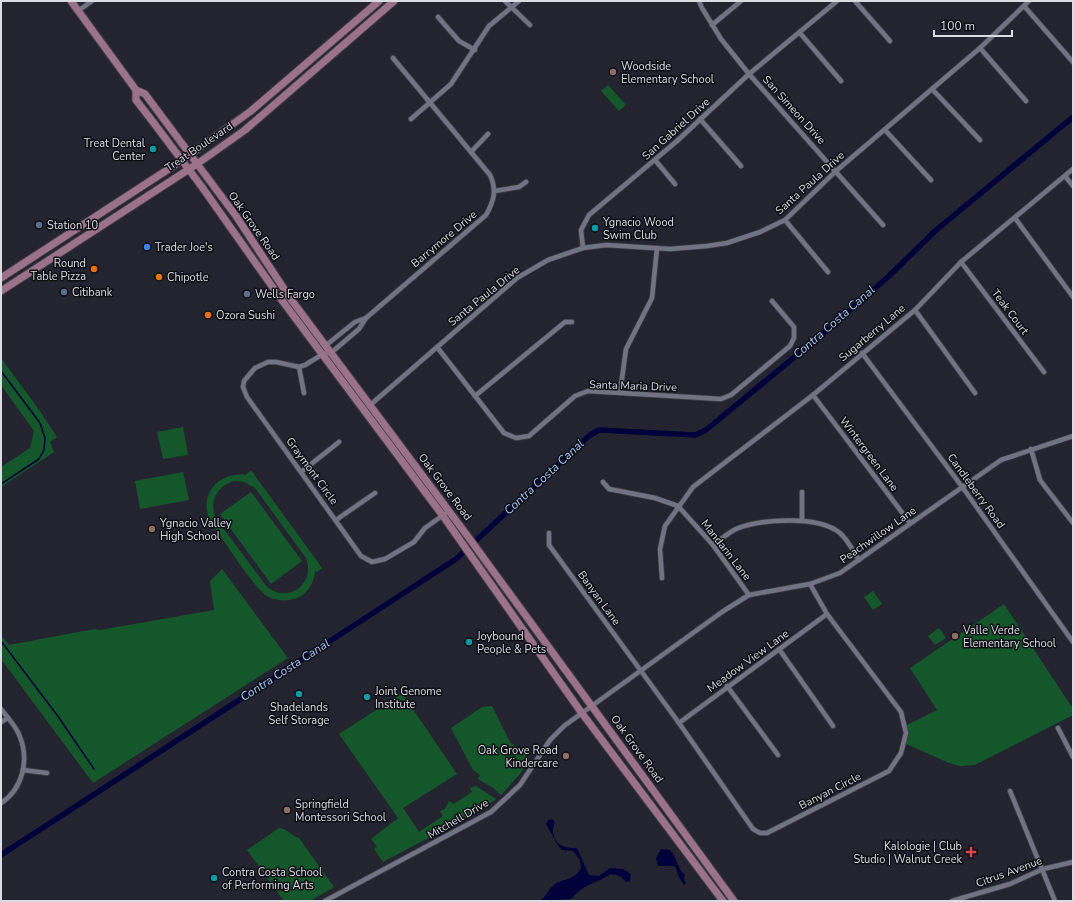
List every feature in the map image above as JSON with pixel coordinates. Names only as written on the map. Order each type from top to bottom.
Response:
[{"type":"main road","name":"Oak Grove Road","points":[[71,1],[136,90],[145,94],[236,216],[290,298],[332,352],[367,407],[443,516],[462,546],[474,560],[581,712],[723,901]]},
{"type":"main road","name":"Treat Boulevard","points":[[1,278],[181,161],[251,111],[379,1]]},
{"type":"main road","name":"Treat Boulevard","points":[[1,291],[197,164],[245,130],[394,1]]},
{"type":"main road","name":"Oak Grove Road","points":[[136,90],[136,100],[188,169],[281,299],[449,511],[734,901]]},
{"type":"main road","points":[[474,560],[478,560],[491,578],[499,579]]},
{"type":"street","points":[[78,11],[92,1]]},
{"type":"street","points":[[505,1],[510,8],[530,25]]},
{"type":"street","points":[[411,119],[430,104],[451,84],[475,50],[489,26],[519,1]]},
{"type":"street","name":"San Simeon Drive","points":[[699,1],[721,39],[749,74],[883,225]]},
{"type":"street","points":[[712,25],[741,1]]},
{"type":"street","name":"San Gabriel Drive","points":[[583,248],[581,230],[589,215],[654,160],[749,74],[837,1]]},
{"type":"street","points":[[854,1],[890,41]]},
{"type":"street","name":"Santa Paula Drive","points":[[367,407],[517,278],[548,260],[583,248],[615,245],[688,249],[727,243],[760,232],[785,220],[836,171],[980,48],[1030,1]]},
{"type":"street","points":[[1024,6],[1073,62]]},
{"type":"street","points":[[438,17],[459,41],[475,50]]},
{"type":"street","points":[[800,33],[841,81]]},
{"type":"street","points":[[980,48],[1026,101]]},
{"type":"street","points":[[392,58],[490,175],[495,191],[519,187],[526,182]]},
{"type":"street","points":[[932,89],[980,140]]},
{"type":"street","points":[[700,119],[741,166]]},
{"type":"street","points":[[885,130],[931,180]]},
{"type":"street","points":[[471,152],[488,134]]},
{"type":"street","points":[[654,160],[675,184]]},
{"type":"street","name":"Sugarberry Lane","points":[[662,578],[660,549],[665,526],[693,487],[813,395],[915,310],[961,262],[1073,169]]},
{"type":"street","points":[[1065,176],[1073,186]]},
{"type":"street","name":"Barrymore Drive","points":[[324,354],[332,352],[359,330],[366,318],[486,215],[493,204],[495,191]]},
{"type":"street","points":[[1015,218],[1073,297]]},
{"type":"street","points":[[785,220],[828,272]]},
{"type":"street","points":[[620,393],[626,349],[652,298],[657,248]]},
{"type":"street","name":"Teak Court","points":[[961,262],[1044,372]]},
{"type":"street","name":"Santa Maria Drive","points":[[437,347],[504,433],[516,438],[529,436],[575,396],[588,391],[721,399],[731,394],[790,346],[794,338],[794,327],[772,301]]},
{"type":"street","points":[[915,310],[975,392]]},
{"type":"street","name":"Barrymore Drive","points":[[325,344],[355,322],[366,318]]},
{"type":"street","points":[[475,396],[565,322],[572,322]]},
{"type":"street","points":[[304,393],[299,367],[324,354],[325,344]]},
{"type":"street","name":"Candleberry Road","points":[[862,353],[1073,642]]},
{"type":"street","name":"Graymont Circle","points":[[299,367],[276,362],[261,365],[247,376],[243,387],[247,397],[361,556],[366,560],[378,562],[414,542],[425,528],[449,511]]},
{"type":"street","name":"Wintergreen Lane","points":[[813,395],[910,523]]},
{"type":"street","name":"Peachwillow Lane","points":[[592,705],[641,672],[722,612],[749,595],[810,584],[840,573],[1001,460],[1030,449],[1073,436]]},
{"type":"street","points":[[301,472],[339,442]]},
{"type":"street","points":[[1030,449],[1040,480],[1073,524]]},
{"type":"street","name":"Mandarin Lane","points":[[603,482],[609,489],[655,498],[678,506],[713,545],[749,595]]},
{"type":"street","points":[[802,492],[802,521]]},
{"type":"street","points":[[336,520],[375,493]]},
{"type":"street","points":[[713,545],[734,530],[748,525],[764,522],[802,521],[822,524],[838,532],[859,560]]},
{"type":"street","name":"Banyan Lane","points":[[549,533],[549,545],[641,672]]},
{"type":"street","name":"Banyan Circle","points":[[641,672],[679,723],[753,829],[760,834],[767,833],[888,771],[902,753],[906,733],[902,712],[828,614],[810,584]]},
{"type":"street","name":"Meadow View Lane","points":[[679,723],[727,686],[828,614]]},
{"type":"street","points":[[779,649],[833,726]]},
{"type":"street","points":[[727,686],[778,755]]},
{"type":"street","name":"Mitchell Drive","points":[[325,901],[491,812],[520,784],[550,740],[581,712],[592,705]]},
{"type":"street","points":[[1,709],[20,736],[24,753],[23,770],[17,786],[1,803]]},
{"type":"street","points":[[1,722],[8,718]]},
{"type":"street","points":[[1058,728],[1073,757]]},
{"type":"street","points":[[23,770],[47,772]]},
{"type":"street","points":[[1010,790],[1055,901]]},
{"type":"street","name":"Citrus Avenue","points":[[952,901],[1010,884],[1043,869],[1073,862]]},
{"type":"green space","points":[[608,85],[626,105],[619,111],[601,91]]},
{"type":"green space","points":[[1,358],[57,437],[50,442],[54,452],[1,487],[1,467],[30,448],[34,431],[1,385]]},
{"type":"green space","points":[[183,427],[188,455],[163,459],[157,432]]},
{"type":"green space","points":[[251,470],[322,568],[317,572],[315,571],[310,587],[297,598],[278,600],[270,598],[261,591],[239,563],[212,524],[206,505],[212,488],[226,477],[246,475]],"holes":[[[235,481],[244,482],[255,488],[306,558],[308,567],[307,576],[304,583],[298,589],[283,593],[275,592],[267,587],[215,517],[213,505],[216,494],[229,483]]]},
{"type":"green space","points":[[183,472],[189,500],[140,509],[135,481]]},
{"type":"green space","points":[[251,492],[302,561],[271,584],[220,514]]},
{"type":"green space","points":[[222,569],[288,658],[93,783],[1,659],[1,635],[9,645],[94,629],[100,630],[214,610],[210,581]]},
{"type":"green space","points":[[873,591],[882,604],[873,610],[864,597]]},
{"type":"green space","points":[[1004,604],[1073,709],[1073,715],[975,765],[960,766],[949,763],[904,743],[905,726],[937,710],[910,668]]},
{"type":"green space","points":[[939,628],[946,638],[935,645],[928,636]]},
{"type":"green space","points":[[402,693],[457,774],[403,808],[419,832],[443,816],[440,811],[445,809],[449,801],[454,804],[472,792],[470,788],[476,786],[496,799],[481,810],[383,862],[374,849],[377,847],[371,839],[398,818],[339,734]]},
{"type":"green space","points":[[492,706],[510,742],[528,757],[529,760],[520,774],[501,795],[478,779],[480,775],[473,770],[451,728],[482,707]]},
{"type":"green space","points":[[279,828],[284,829],[299,838],[334,887],[333,888],[310,901],[284,901],[247,850]]},
{"type":"shaded area","points":[[552,819],[554,821],[553,831],[555,840],[564,847],[577,848],[589,875],[599,876],[610,868],[623,869],[631,874],[630,881],[626,882],[620,876],[611,874],[581,890],[571,899],[539,901],[544,898],[550,889],[556,884],[571,878],[578,873],[581,868],[580,860],[573,851],[562,850],[557,844],[546,824],[548,820]]},
{"type":"shaded area","points":[[661,849],[670,850],[674,856],[680,869],[685,875],[684,879],[686,883],[684,885],[674,866],[658,866],[656,858]]},
{"type":"waterway","name":"Contra Costa Canal","points":[[1,855],[456,559],[590,435],[599,430],[695,435],[706,430],[820,336],[888,277],[935,231],[1073,117]]},
{"type":"waterway","points":[[1,371],[40,423],[45,438],[44,450],[39,459],[1,484]]},
{"type":"waterway","points":[[1,641],[57,715],[94,769]]},
{"type":"place","name":"Woodside Elementary School","points":[[613,72]]},
{"type":"place","name":"Treat Dental Center","points":[[153,149]]},
{"type":"place","name":"Station 10","points":[[39,225]]},
{"type":"place","name":"Ygnacio Wood Swim Club","points":[[595,228]]},
{"type":"place","name":"Trader Joe's","points":[[147,247]]},
{"type":"place","name":"Round Table Pizza","points":[[94,269]]},
{"type":"place","name":"Chipotle","points":[[159,277]]},
{"type":"place","name":"Citibank","points":[[64,292]]},
{"type":"place","name":"Wells Fargo","points":[[247,294]]},
{"type":"place","name":"Ozora Sushi","points":[[208,315]]},
{"type":"place","name":"Ygnacio Valley High School","points":[[152,529]]},
{"type":"place","name":"Valle Verde Elementary School","points":[[955,636]]},
{"type":"place","name":"Joybound People & Pets","points":[[469,642]]},
{"type":"place","name":"Shadelands Self Storage","points":[[299,694]]},
{"type":"place","name":"Joint Genome Institute","points":[[367,697]]},
{"type":"place","name":"Oak Grove Road Kindercare","points":[[566,756]]},
{"type":"place","name":"Springfield Montessori School","points":[[287,810]]},
{"type":"place","name":"Kalologie | Club Studio | Walnut Creek","points":[[971,852]]},
{"type":"place","name":"Contra Costa School of Performing Arts","points":[[214,878]]}]
